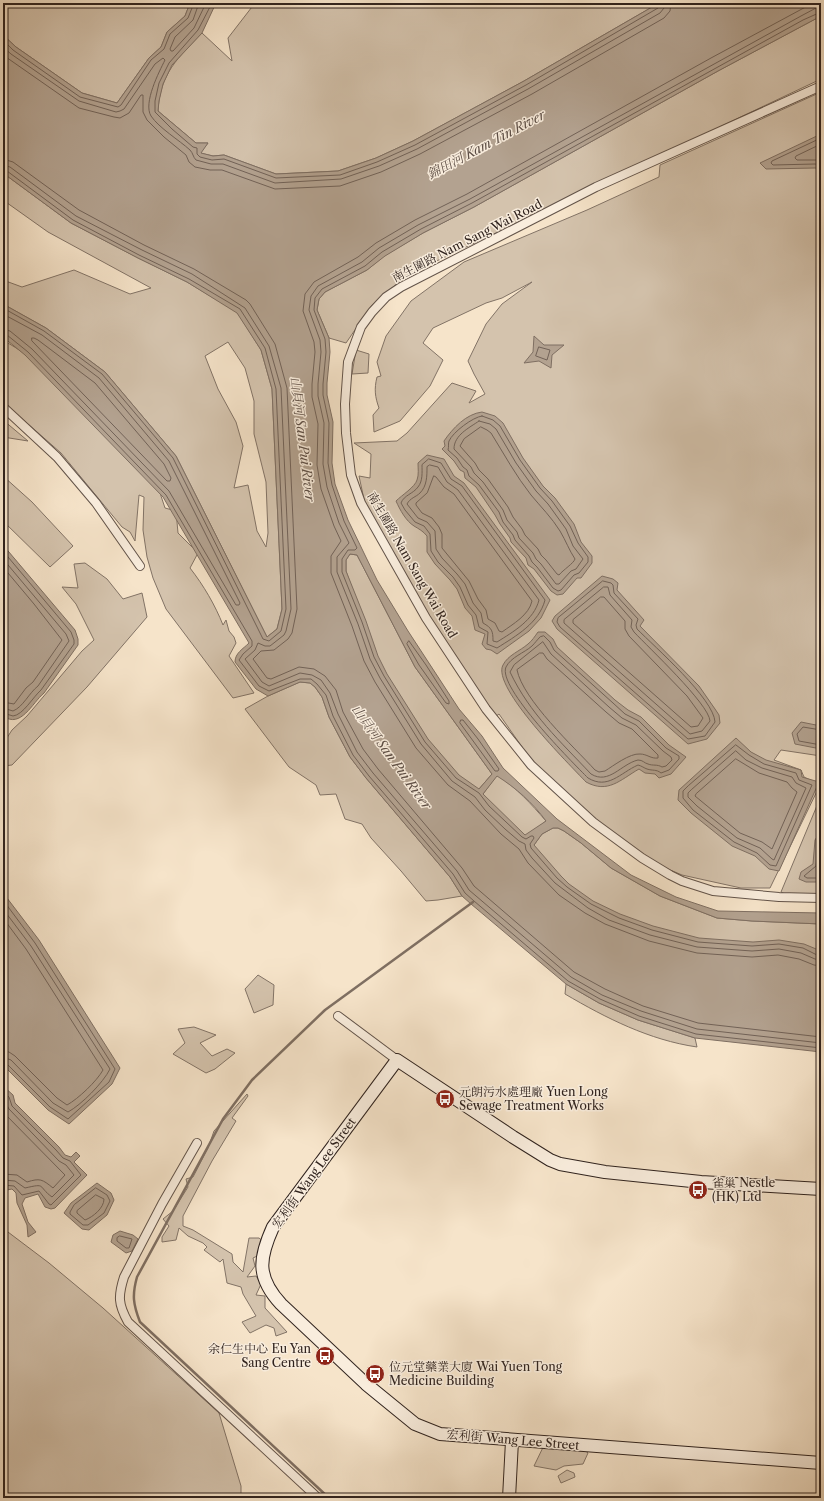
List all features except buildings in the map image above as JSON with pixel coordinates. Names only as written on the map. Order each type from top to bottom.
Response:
[{"type":"street","name":"南生圍路 Nam Sang Wai Road","points":[[821,86],[596,187],[401,287],[386,297],[361,327],[354,342],[348,362],[345,404],[346,433],[351,475],[361,503],[426,618],[486,709],[531,766],[593,822],[642,858],[682,881],[713,891],[779,897],[821,898]]},
{"type":"street","points":[[3,407],[57,457],[82,486],[96,503],[140,566]]},
{"type":"street","points":[[338,1016],[397,1060],[513,1137],[550,1160],[560,1164],[605,1172],[701,1182],[821,1189]]},
{"type":"street","name":"宏利街 Wang Lee Street","points":[[397,1060],[273,1227],[262,1255],[265,1282],[272,1295],[281,1304],[366,1384],[415,1424],[440,1434],[512,1441],[821,1463]]},
{"type":"street","points":[[197,1143],[162,1204],[124,1277],[120,1289],[120,1306],[128,1322],[318,1498]]},
{"type":"street","points":[[509,1498],[512,1441]]},
{"type":"shaded area","points":[[3,3],[190,3],[185,16],[167,32],[161,47],[149,58],[117,103],[82,93],[16,47],[3,35]]},
{"type":"shaded area","points":[[255,3],[659,3],[524,81],[413,141],[376,158],[338,171],[276,174],[224,155],[213,156],[200,153],[208,143],[196,143],[158,111],[159,98],[166,76],[185,50],[202,33],[232,61],[228,38]]},
{"type":"shaded area","points":[[821,16],[821,79],[407,275],[372,305],[346,343],[329,338],[317,310],[319,299],[325,292],[367,270],[384,256],[423,233],[474,207],[718,71]]},
{"type":"shaded area","points":[[821,92],[821,756],[781,750],[774,760],[801,770],[804,777],[820,785],[770,888],[741,888],[682,875],[642,858],[606,827],[557,789],[527,754],[499,714],[491,720],[425,621],[365,504],[359,476],[370,478],[371,454],[354,443],[397,441],[407,433],[452,383],[476,391],[469,403],[485,394],[468,361],[486,324],[502,304],[532,282],[502,298],[486,303],[433,328],[423,343],[443,360],[430,386],[400,421],[374,432],[373,415],[379,408],[375,385],[377,377],[381,376],[377,362],[386,336],[411,301],[464,262],[587,210],[659,177],[660,165]]},
{"type":"shaded area","points":[[3,173],[71,223],[187,282],[237,312],[261,350],[272,389],[282,609],[277,629],[267,637],[176,456],[105,372],[46,328],[3,304],[3,280],[22,287],[74,270],[130,294],[151,288],[48,232],[3,200]],"holes":[[[228,342],[245,368],[254,401],[254,434],[266,482],[268,533],[266,547],[257,531],[248,485],[234,488],[243,446],[236,422],[218,389],[205,356]]]},
{"type":"shaded area","points":[[3,340],[36,360],[157,484],[165,508],[176,511],[178,533],[198,553],[190,568],[209,596],[223,625],[226,620],[229,631],[234,637],[236,643],[229,656],[254,693],[233,698],[166,609],[153,578],[147,557],[143,530],[144,497],[139,495],[135,541],[130,532],[122,527],[61,453],[3,402]]},
{"type":"shaded area","points":[[356,350],[369,354],[368,373],[352,374]]},
{"type":"shaded area","points":[[3,420],[28,441],[3,437]]},
{"type":"shaded area","points":[[3,476],[32,502],[73,546],[50,567],[3,521]]},
{"type":"shaded area","points":[[350,554],[357,555],[415,667],[492,774],[479,789],[483,794],[497,775],[529,802],[546,821],[537,828],[534,845],[542,834],[553,828],[558,828],[581,843],[611,868],[660,896],[717,918],[821,924],[821,995],[585,938],[398,718],[346,571],[346,560]]},
{"type":"shaded area","points":[[85,563],[107,579],[123,599],[142,593],[147,617],[87,687],[12,765],[3,766],[3,744],[12,730],[27,716],[82,651],[94,640],[76,604],[62,587],[78,588],[74,564]]},
{"type":"shaded area","points":[[300,682],[310,683],[315,687],[322,697],[329,717],[350,757],[450,877],[462,896],[426,901],[371,838],[362,824],[345,819],[336,794],[320,795],[316,785],[289,767],[245,709],[268,696]]},
{"type":"shaded area","points":[[821,796],[821,897],[791,897],[781,892]]},
{"type":"shaded area","points":[[258,975],[274,985],[273,1005],[254,1013],[245,989]]},
{"type":"shaded area","points":[[566,984],[599,1003],[638,1020],[695,1038],[697,1047],[679,1044],[628,1027],[565,994]]},
{"type":"shaded area","points":[[194,1027],[216,1035],[200,1043],[212,1056],[227,1049],[235,1053],[215,1069],[206,1073],[173,1054],[185,1043],[178,1029]]},
{"type":"shaded area","points":[[247,1094],[248,1096],[232,1118],[236,1121],[212,1161],[183,1216],[183,1226],[193,1230],[232,1254],[233,1262],[243,1272],[249,1238],[259,1238],[272,1249],[253,1258],[255,1266],[247,1277],[256,1276],[261,1284],[256,1295],[265,1296],[265,1308],[287,1332],[276,1336],[274,1328],[266,1325],[250,1333],[242,1322],[256,1316],[243,1294],[241,1287],[227,1283],[223,1259],[220,1262],[204,1250],[207,1247],[203,1243],[188,1236],[179,1228],[176,1240],[162,1242],[162,1237],[169,1226],[163,1219],[173,1211],[188,1187],[186,1179],[193,1177],[208,1148],[214,1131]]},
{"type":"shaded area","points":[[3,1222],[4,1229],[49,1263],[103,1308],[219,1413],[241,1486],[241,1498],[3,1498]]},
{"type":"shaded area","points":[[548,1437],[572,1440],[588,1453],[583,1464],[564,1466],[556,1470],[534,1466]]},
{"type":"shaded area","points":[[567,1470],[574,1473],[575,1477],[561,1483],[558,1476]]},
{"type":"water","points":[[190,3],[216,3],[202,33],[172,65],[163,84],[158,111],[196,143],[208,143],[201,153],[213,156],[224,155],[276,174],[338,171],[376,158],[413,141],[524,81],[659,3],[821,3],[821,16],[718,71],[474,207],[423,233],[385,256],[367,270],[325,292],[319,299],[317,310],[329,338],[330,352],[327,395],[333,422],[332,463],[335,484],[348,520],[377,580],[408,631],[459,709],[482,736],[503,768],[557,819],[631,875],[676,897],[718,911],[821,913],[821,924],[717,918],[660,896],[611,868],[581,843],[558,828],[553,828],[542,834],[534,845],[569,884],[593,901],[620,914],[653,926],[699,938],[753,942],[779,940],[804,944],[821,951],[821,1052],[695,1038],[638,1020],[599,1003],[566,984],[471,904],[462,896],[450,877],[350,757],[329,717],[322,697],[315,687],[310,683],[300,682],[268,696],[256,689],[235,662],[238,654],[249,643],[163,497],[25,355],[3,337],[3,304],[46,328],[105,372],[176,456],[267,637],[277,629],[282,609],[272,389],[261,350],[237,313],[187,282],[71,223],[3,173],[3,35],[16,47],[82,93],[117,103],[149,58],[161,47],[167,32],[185,16]],"holes":[[[350,554],[357,555],[415,667],[492,774],[479,789],[459,775],[428,739],[387,674],[378,656],[346,571],[346,560]],[[497,776],[524,796],[546,821],[525,835],[483,794]]]},
{"type":"water","points":[[821,134],[821,169],[766,169],[760,163]]},
{"type":"water","points":[[534,336],[544,345],[564,345],[552,355],[551,368],[539,361],[524,363],[533,352]]},
{"type":"water","points":[[482,412],[495,416],[503,423],[523,458],[543,486],[555,498],[574,524],[581,542],[592,556],[592,563],[581,578],[577,578],[563,594],[557,595],[551,591],[534,569],[528,565],[526,558],[511,542],[510,538],[476,487],[465,478],[464,472],[460,470],[454,461],[442,449],[445,446],[444,441],[460,422],[476,413]]},
{"type":"water","points":[[427,455],[444,459],[454,476],[464,483],[550,600],[541,618],[529,631],[497,654],[486,649],[482,644],[485,634],[475,630],[472,616],[465,608],[457,589],[435,564],[427,552],[427,536],[408,521],[401,512],[396,501],[416,483],[418,476],[418,463]]},
{"type":"water","points":[[3,545],[75,630],[78,639],[78,645],[44,693],[26,713],[15,719],[9,719],[3,716]]},
{"type":"water","points":[[602,576],[613,579],[618,583],[617,590],[644,620],[640,626],[699,686],[719,715],[720,723],[707,739],[688,744],[557,629],[552,621],[555,616]]},
{"type":"water","points":[[538,632],[545,632],[553,639],[557,647],[615,700],[628,710],[641,717],[669,745],[686,757],[671,774],[659,778],[655,774],[645,773],[639,769],[614,784],[601,787],[586,782],[565,760],[520,707],[502,676],[503,665],[505,662],[525,647]]},
{"type":"water","points":[[801,722],[821,726],[821,749],[795,744],[792,733]]},
{"type":"water","points":[[736,738],[751,752],[766,760],[801,770],[802,777],[819,782],[779,871],[769,869],[755,856],[732,846],[691,813],[678,800],[679,790]]},
{"type":"water","points":[[821,830],[821,882],[806,882],[799,879],[801,872],[813,864],[815,840]]},
{"type":"water","points":[[3,891],[39,940],[120,1068],[112,1084],[69,1124],[48,1110],[3,1065]]},
{"type":"water","points":[[3,1086],[13,1095],[15,1103],[59,1147],[65,1155],[71,1157],[76,1152],[80,1156],[74,1162],[87,1175],[55,1208],[51,1209],[45,1207],[38,1194],[25,1198],[22,1204],[28,1222],[36,1232],[28,1237],[27,1225],[17,1203],[16,1193],[12,1189],[7,1190],[3,1188]]},
{"type":"water","points":[[97,1183],[111,1193],[114,1200],[107,1215],[89,1230],[82,1229],[64,1213],[71,1203]]},
{"type":"water","points":[[120,1231],[133,1235],[138,1239],[132,1251],[126,1253],[111,1242],[113,1235]]},
{"type":"waterway","points":[[329,1498],[140,1322],[134,1300],[135,1283],[223,1119],[252,1080],[325,1010],[473,902]]},
{"type":"place","name":"元朗污水處理廠 Yuen Long Sewage Treatment Works","points":[[445,1099]]},
{"type":"place","name":"雀巢 Nestle (HK) Ltd","points":[[698,1190]]},
{"type":"place","name":"余仁生中心 Eu Yan Sang Centre","points":[[325,1356]]},
{"type":"place","name":"位元堂藥業大廈 Wai Yuen Tong Medicine Building","points":[[375,1374]]},
{"type":"water label","name":"錦田河 Kam Tin River","points":[[486,144]]},
{"type":"water label","name":"山貝河 San Pui River","points":[[303,439]]},
{"type":"water label","name":"山貝河 San Pui River","points":[[392,757]]}]
